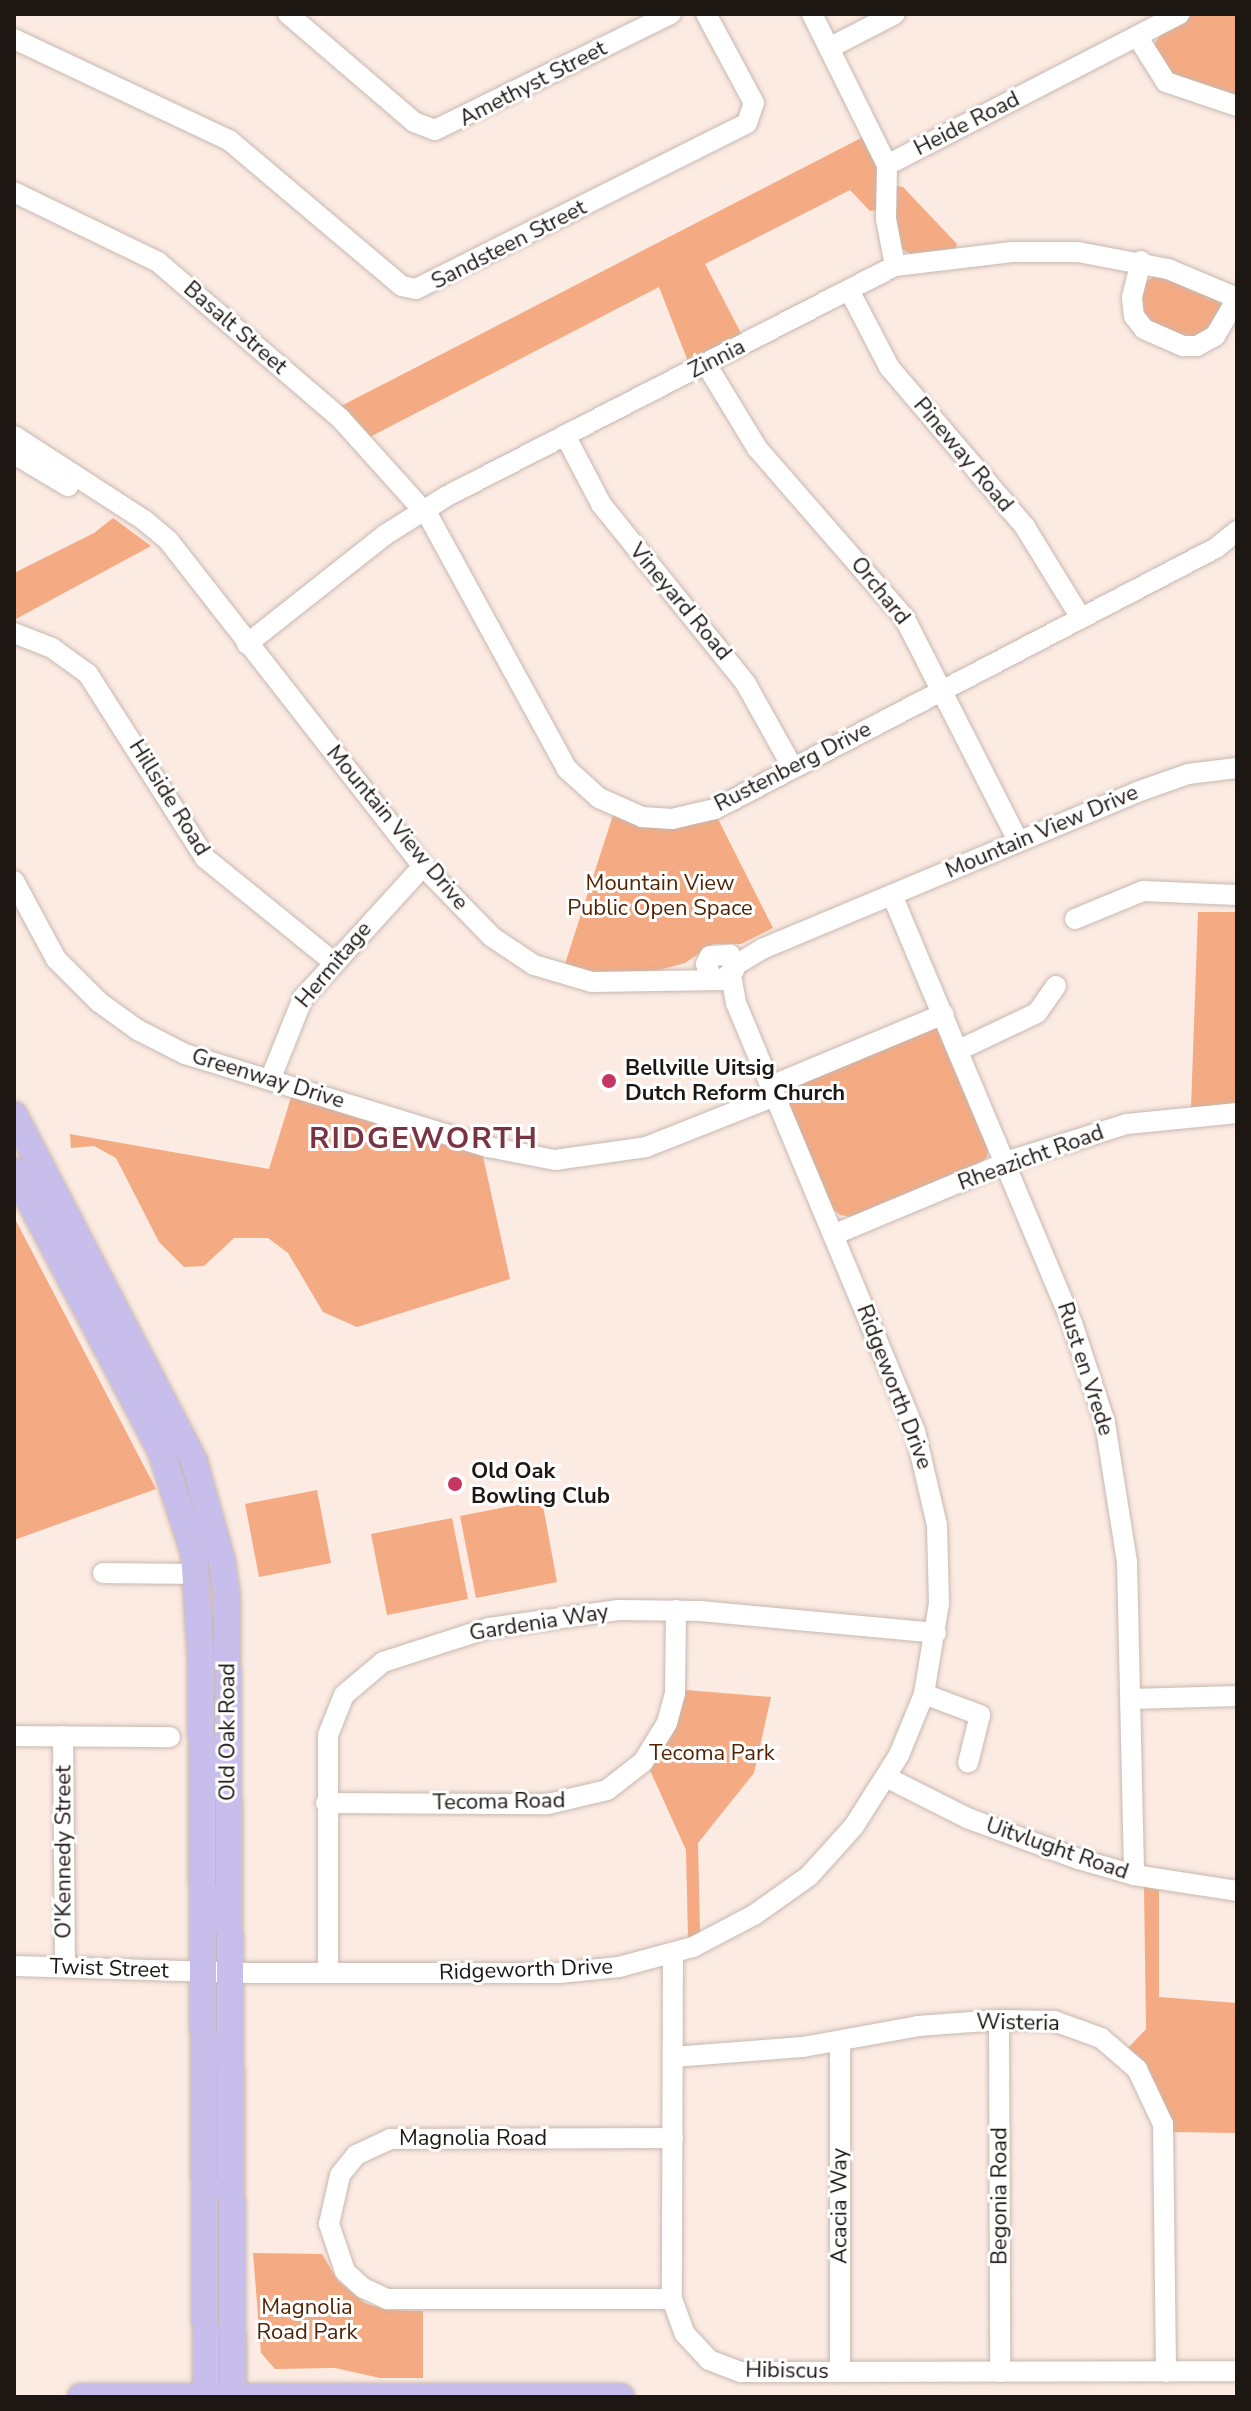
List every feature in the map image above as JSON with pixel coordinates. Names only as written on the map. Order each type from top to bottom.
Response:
[{"type":"main road","name":"Old Oak Road","points":[[14,1115],[194,1461],[214,1523],[227,1598],[233,2397]]},
{"type":"main road","name":"Old Oak Road","points":[[15,1178],[161,1451],[180,1501],[197,1574],[204,1972],[206,2397]]},
{"type":"main road","points":[[81,2397],[621,2397]]},
{"type":"street","name":"Amethyst Street","points":[[288,14],[414,122],[435,130],[671,14]]},
{"type":"street","name":"Sandsteen Street","points":[[14,39],[222,135],[402,286],[416,289],[747,123],[754,103],[706,14]]},
{"type":"street","points":[[812,14],[887,165]]},
{"type":"street","points":[[829,48],[895,14]]},
{"type":"street","name":"Heide Road","points":[[895,266],[886,219],[887,165],[1179,14]]},
{"type":"street","points":[[1137,36],[1166,82],[1237,106]]},
{"type":"street","name":"Basalt Street","points":[[14,192],[158,262],[341,419],[421,511]]},
{"type":"street","name":"Zinnia","points":[[247,644],[421,511],[895,266],[1030,251],[1141,261],[1237,298]]},
{"type":"street","points":[[1141,261],[1132,298],[1134,316],[1144,329],[1183,346],[1197,346],[1215,336],[1237,298]]},
{"type":"street","name":"Pineway Road","points":[[849,290],[889,367],[1025,527],[1081,618]]},
{"type":"street","name":"Orchard","points":[[706,364],[757,448],[904,617],[945,689],[1018,841]]},
{"type":"street","name":"Mountain View Drive","points":[[14,436],[144,520],[182,561],[423,866],[492,937],[534,965],[592,982],[679,977],[721,968],[1165,781],[1237,768]]},
{"type":"street","name":"Vineyard Road","points":[[566,437],[610,518],[746,684],[793,768]]},
{"type":"street","name":"Mountain View Drive","points":[[14,454],[129,522],[182,561]]},
{"type":"street","name":"Rustenberg Drive","points":[[421,511],[567,769],[599,798],[642,817],[685,817],[715,809],[1216,548],[1237,531]]},
{"type":"street","name":"Hillside Road","points":[[14,633],[52,648],[88,674],[205,858],[332,961]]},
{"type":"street","name":"Hermitage","points":[[270,1080],[295,1010],[332,961],[423,866]]},
{"type":"street","name":"Greenway Drive","points":[[14,881],[56,959],[107,1009],[185,1054],[542,1160],[655,1145],[944,1014]]},
{"type":"street","points":[[1075,919],[1143,891],[1237,895]]},
{"type":"street","name":"Rust en Vrede","points":[[892,895],[1072,1323],[1105,1423],[1125,1538],[1132,1699],[1134,1875]]},
{"type":"street","name":"Ridgeworth Drive","points":[[231,1973],[559,1973],[673,1954],[754,1915],[800,1883],[840,1844],[886,1777],[924,1694],[936,1633],[939,1549],[929,1477],[905,1404],[721,968]]},
{"type":"street","points":[[959,1050],[1037,1013],[1056,986]]},
{"type":"street","name":"Rheazicht Road","points":[[833,1235],[1005,1163],[1144,1120],[1237,1113]]},
{"type":"street","points":[[15,1178],[41,1165]]},
{"type":"street","points":[[103,1573],[197,1574]]},
{"type":"street","name":"Gardenia Way","points":[[328,1973],[326,1803],[331,1721],[352,1685],[383,1662],[520,1621],[619,1610],[676,1610],[936,1633]]},
{"type":"street","name":"Tecoma Road","points":[[326,1803],[548,1804],[607,1790],[643,1762],[667,1723],[675,1693],[676,1610]]},
{"type":"street","points":[[924,1694],[980,1715],[968,1763]]},
{"type":"street","points":[[1132,1699],[1237,1696]]},
{"type":"street","points":[[14,1736],[170,1737]]},
{"type":"street","name":"O'Kennedy Street","points":[[63,1736],[65,1967]]},
{"type":"street","name":"Uitvlught Road","points":[[886,1777],[967,1818],[1134,1875],[1237,1891]]},
{"type":"street","name":"Hibiscus","points":[[673,1954],[672,2299],[692,2344],[719,2366],[741,2372],[1237,2371]]},
{"type":"street","name":"Twist Street","points":[[14,1966],[231,1973]]},
{"type":"street","name":"Wisteria","points":[[673,2057],[840,2041],[918,2026],[999,2020],[1054,2021],[1086,2030],[1127,2058],[1154,2095],[1165,2139],[1166,2372]]},
{"type":"street","name":"Begonia Road","points":[[999,2020],[1000,2372]]},
{"type":"street","name":"Acacia Way","points":[[840,2041],[840,2371]]},
{"type":"street","name":"Magnolia Road","points":[[672,2299],[387,2299],[363,2288],[345,2271],[329,2224],[335,2186],[347,2165],[366,2148],[390,2139],[673,2138]]},
{"type":"green space","points":[[1195,14],[1237,14],[1237,98],[1171,77],[1154,45],[1162,32]]},
{"type":"green space","points":[[865,136],[879,165],[877,210],[870,211],[850,190],[705,264],[743,337],[689,364],[659,287],[368,438],[339,407]]},
{"type":"green space","points":[[895,186],[903,187],[957,244],[955,251],[912,255],[901,248],[892,210]]},
{"type":"green space","points":[[1157,275],[1218,299],[1222,307],[1213,330],[1192,339],[1147,323],[1140,306],[1145,282]]},
{"type":"green space","points":[[113,518],[151,546],[14,620],[14,573],[94,533]]},
{"type":"green space","name":"Mountain View Public Open Space","points":[[613,815],[717,817],[773,928],[741,944],[713,944],[685,963],[659,970],[601,974],[564,967]]},
{"type":"green space","points":[[1198,912],[1237,912],[1237,1105],[1191,1108]]},
{"type":"green space","points":[[937,1026],[989,1145],[987,1156],[981,1164],[851,1217],[840,1215],[831,1207],[781,1091]]},
{"type":"green space","points":[[292,1094],[482,1152],[510,1279],[357,1327],[323,1312],[288,1253],[268,1238],[234,1238],[204,1266],[184,1267],[159,1242],[116,1158],[94,1146],[71,1148],[70,1134],[269,1169]]},
{"type":"green space","points":[[14,1217],[156,1489],[14,1540]]},
{"type":"green space","points":[[317,1490],[331,1563],[259,1577],[245,1504]]},
{"type":"green space","points":[[542,1500],[557,1582],[476,1598],[460,1516]]},
{"type":"green space","points":[[452,1518],[468,1599],[387,1615],[371,1534]]},
{"type":"green space","name":"Tecoma Park","points":[[686,1690],[771,1697],[754,1773],[698,1843],[700,1933],[688,1938],[686,1850],[649,1768],[672,1735]]},
{"type":"green space","points":[[1144,1887],[1159,1890],[1159,1997],[1237,2003],[1237,2133],[1172,2132],[1157,2087],[1128,2048],[1146,2029]]},
{"type":"green space","name":"Magnolia Road Park","points":[[253,2253],[322,2254],[338,2281],[365,2303],[387,2310],[423,2311],[423,2378],[380,2378],[335,2368],[275,2369],[261,2353]]},
{"type":"place","name":"Bellville Uitsig Dutch Reform Church","points":[[609,1081]]},
{"type":"place","name":"Old Oak Bowling Club","points":[[455,1484]]},
{"type":"district","name":"RIDGEWORTH","points":[[424,1139]]}]
